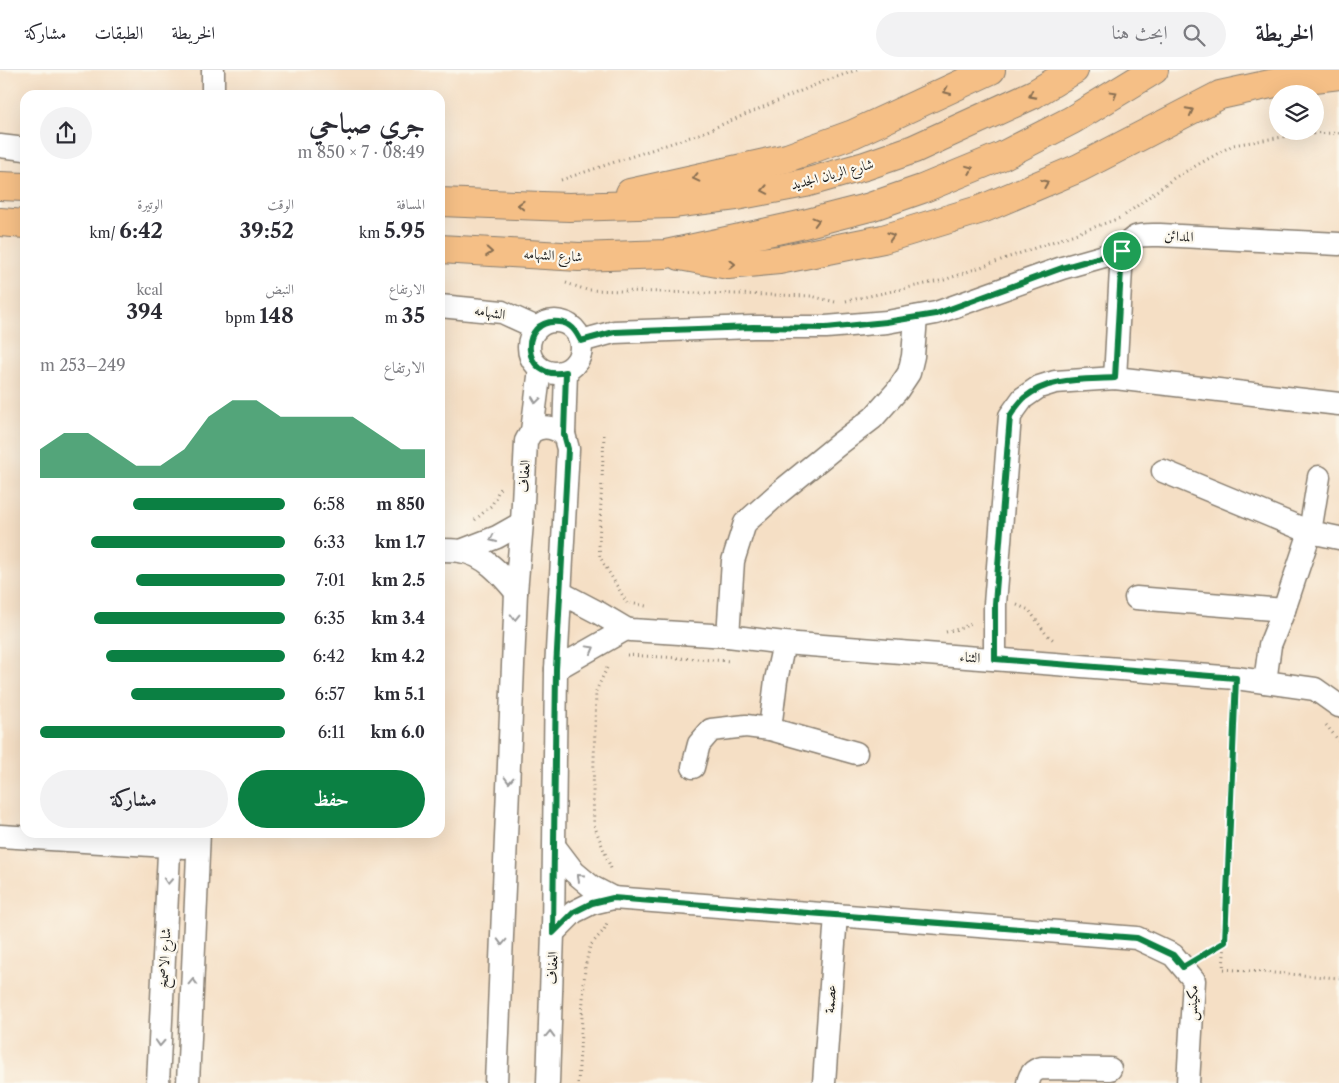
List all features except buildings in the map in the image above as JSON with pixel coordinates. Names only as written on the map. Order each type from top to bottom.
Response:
[{"type":"main road","points":[[445,202],[569,207],[787,158],[853,134],[991,70]]},
{"type":"main road","name":"شارع الريان الجديد","points":[[569,207],[672,204],[736,196],[805,183],[865,166],[914,149],[1034,94],[1074,70]]},
{"type":"main road","points":[[666,254],[800,225],[870,207],[922,189],[1002,156],[1072,120],[1154,70]]},
{"type":"main road","points":[[666,254],[728,265],[780,260],[883,239],[982,209],[1079,168],[1220,95],[1275,83],[1339,75]]},
{"type":"main road","points":[[0,222],[20,224]]},
{"type":"main road","name":"شارع الشهامه","points":[[445,248],[579,257],[666,254]]},
{"type":"street","points":[[0,146],[20,148]]},
{"type":"street","points":[[0,236],[20,233]]},
{"type":"street","name":"المدائن","points":[[1122,251],[1129,240],[1139,235],[1339,244]]},
{"type":"street","points":[[581,341],[614,332],[753,327],[826,328],[886,322],[936,314],[1062,268],[1122,251],[1115,378]]},
{"type":"street","name":"الشهامه","points":[[445,306],[502,312],[537,328]]},
{"type":"street","points":[[728,636],[733,561],[745,523],[780,492],[873,418],[897,391],[908,373],[913,356],[916,317]]},
{"type":"street","points":[[563,322],[571,326],[581,341],[582,350],[579,359],[566,372],[548,373],[540,369],[533,362],[530,354],[529,345],[532,336],[537,328],[545,323],[563,322]]},
{"type":"street","name":"العفاف","points":[[496,1083],[516,592],[526,441],[532,431],[540,369]]},
{"type":"street","name":"العفاف","points":[[548,1083],[555,847],[556,669],[568,449],[564,434],[566,372]]},
{"type":"street","points":[[995,659],[995,604],[1010,416],[1023,398],[1039,387],[1055,382],[1115,378],[1339,404]]},
{"type":"street","points":[[532,431],[545,427],[556,429],[564,434]]},
{"type":"street","points":[[1163,471],[1310,532],[1339,538]]},
{"type":"street","points":[[1265,682],[1270,645],[1284,610],[1310,532],[1319,477]]},
{"type":"street","points":[[451,550],[497,537],[522,523]]},
{"type":"street","points":[[451,550],[481,558],[499,572],[516,592]]},
{"type":"street","name":"الثناء","points":[[561,593],[628,630],[728,636],[784,643],[1236,678],[1315,689],[1339,706]]},
{"type":"street","points":[[1136,598],[1284,610]]},
{"type":"street","points":[[556,669],[628,630]]},
{"type":"street","points":[[770,729],[776,680],[784,643]]},
{"type":"street","points":[[693,767],[699,744],[711,730],[746,726],[770,729],[856,753]]},
{"type":"street","points":[[0,836],[20,836]]},
{"type":"street","points":[[113,838],[199,840],[188,1083]]},
{"type":"street","name":"شارع الاصمخ","points":[[158,1083],[170,839]]},
{"type":"street","name":"مكينس","points":[[555,847],[574,872],[592,887],[616,898]]},
{"type":"street","name":"مكينس","points":[[553,933],[574,912],[592,903],[616,898],[1137,938],[1173,955],[1194,980],[1188,1083]]},
{"type":"street","name":"عصمة","points":[[824,1083],[836,915]]},
{"type":"street","points":[[1028,1083],[1030,1075],[1035,1070],[1042,1068],[1110,1069]]},
{"type":"path","points":[[559,180],[702,132],[822,82],[857,70]]},
{"type":"path","points":[[604,434],[600,557],[628,602],[628,630]]},
{"type":"path","points":[[578,1083],[585,967],[590,946],[604,930],[616,898],[612,872],[594,825],[593,809],[596,692],[606,669],[611,664]]},
{"type":"path","points":[[1236,678],[1223,969],[1339,978]]},
{"type":"path","points":[[1183,967],[1225,942]]},
{"type":"route","points":[[1122,251],[1115,378],[1055,382],[1039,387],[1023,398],[1010,416],[995,604],[995,659],[1236,678],[1225,942],[1183,967],[1173,955],[1137,938],[613,898],[592,903],[574,912],[553,933],[556,669],[568,449],[564,434],[566,372],[548,373],[540,369],[533,362],[529,345],[537,328],[545,323],[563,322],[571,326],[581,341],[614,332],[753,327],[826,328],[886,322],[936,314],[1062,268],[1122,251]]}]
